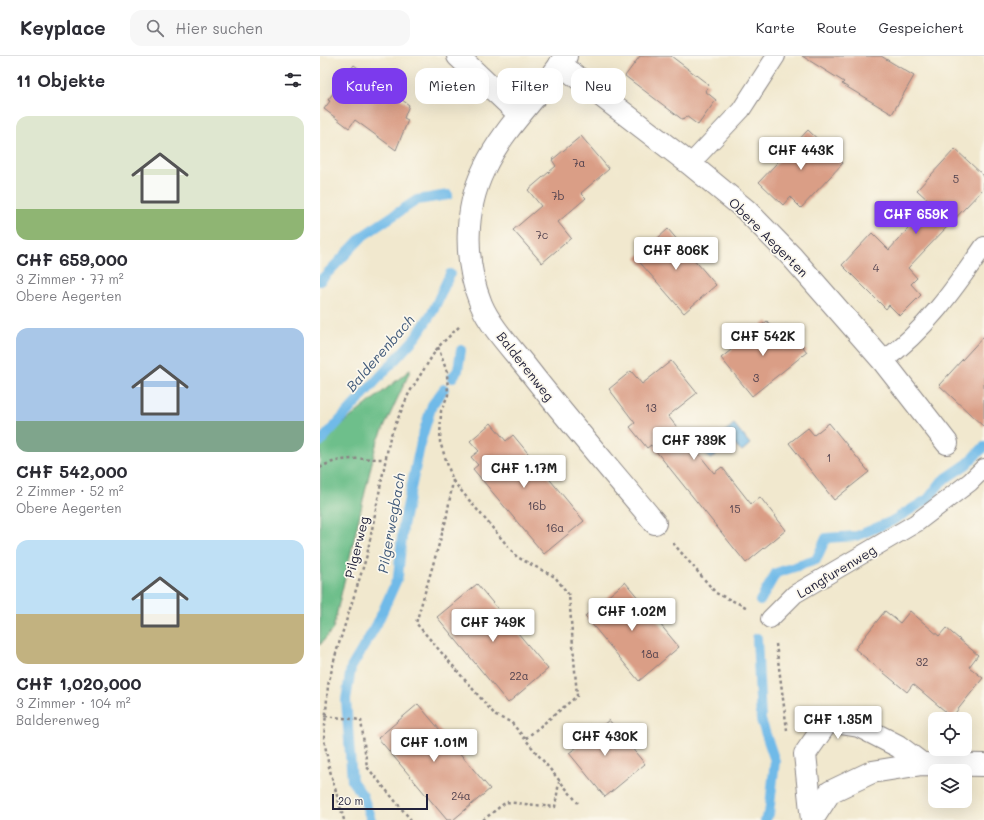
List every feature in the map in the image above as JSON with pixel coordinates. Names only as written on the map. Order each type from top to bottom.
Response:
[{"type":"street","points":[[458,56],[519,114]]},
{"type":"street","name":"Balderenweg","points":[[563,60],[519,114],[484,168],[472,199],[469,235],[470,266],[482,305],[500,334],[556,405],[654,522]]},
{"type":"street","name":"Obere Aegerten","points":[[563,60],[746,210],[792,256],[883,361],[947,442]]},
{"type":"street","points":[[812,820],[805,754],[828,721],[859,726],[898,746],[922,764]]},
{"type":"street","points":[[812,820],[830,792],[872,772],[922,764],[984,765]]},
{"type":"lane","points":[[690,164],[741,110],[776,56]]},
{"type":"lane","points":[[883,361],[904,346],[949,296],[984,246]]},
{"type":"lane","name":"Langfurenweg","points":[[770,619],[795,594],[916,523],[970,482],[984,468]]},
{"type":"path","name":"Pilgerweg","points":[[344,820],[329,767],[324,739],[328,685],[336,653],[367,555],[384,459],[390,437],[409,393],[438,347],[482,305]]},
{"type":"path","points":[[438,347],[447,372],[448,395],[442,411],[440,442],[453,480],[518,557],[554,577],[569,595],[577,696],[525,739]]},
{"type":"path","points":[[320,468],[324,465],[346,460],[384,459]]},
{"type":"path","points":[[453,480],[446,520],[416,623],[496,716],[511,722],[578,803]]},
{"type":"path","points":[[654,522],[716,592],[770,619],[778,658],[787,733]]},
{"type":"path","points":[[325,716],[361,720],[368,767],[411,820]]},
{"type":"path","points":[[483,820],[506,802],[554,807],[560,781]]},
{"type":"green space","points":[[411,369],[376,445],[333,629],[320,645],[320,442]]},
{"type":"water","points":[[734,424],[750,444],[742,451],[734,444],[710,459],[702,449]]},
{"type":"building","points":[[640,56],[671,56],[709,85],[705,91],[716,100],[698,125],[686,116],[683,120],[626,77]]},
{"type":"building","points":[[802,56],[881,56],[914,76],[892,114],[842,84],[844,82]]},
{"type":"building","points":[[332,95],[332,104],[407,104],[409,105],[404,118],[408,120],[396,150],[355,120],[349,128],[324,109],[330,101],[328,100]]},
{"type":"building","points":[[808,130],[843,163],[801,208],[790,197],[783,205],[759,182]]},
{"type":"building","points":[[581,136],[609,169],[581,193],[586,198],[558,222],[571,238],[542,263],[513,230],[541,206],[528,190],[556,166],[552,160]]},
{"type":"building","points":[[955,149],[984,176],[984,188],[908,268],[917,278],[911,284],[921,295],[900,316],[889,305],[886,309],[842,265],[872,233],[889,250],[931,203],[917,190]]},
{"type":"building","points":[[668,229],[716,285],[684,313],[636,258]]},
{"type":"building","points":[[767,321],[779,336],[789,329],[807,352],[752,396],[721,358]]},
{"type":"building","points":[[984,336],[984,427],[939,385]]},
{"type":"building","points":[[671,361],[697,393],[668,416],[714,473],[722,467],[751,504],[760,497],[786,530],[746,563],[651,445],[647,448],[630,427],[635,423],[609,389],[631,371],[642,384]]},
{"type":"building","points":[[491,423],[506,441],[513,435],[584,521],[544,554],[473,469],[478,465],[471,457],[479,451],[470,441]]},
{"type":"building","points":[[829,423],[869,472],[834,500],[789,443],[808,428],[814,435]]},
{"type":"building","points":[[625,582],[679,647],[639,681],[585,616]]},
{"type":"building","points":[[477,584],[548,669],[508,703],[437,617]]},
{"type":"building","points":[[885,611],[900,623],[910,611],[939,636],[946,628],[978,655],[969,667],[983,678],[956,712],[946,712],[913,684],[907,692],[855,649]]},
{"type":"building","points":[[418,704],[490,789],[453,820],[447,820],[378,738]]},
{"type":"building","points":[[609,720],[645,764],[605,797],[569,753],[577,747],[570,740],[590,724],[596,731]]},
{"type":"waterway","points":[[320,281],[364,235],[417,200],[448,195]]},
{"type":"waterway","name":"Balderenbach","points":[[320,442],[416,337],[433,311],[450,274]]},
{"type":"waterway","name":"Pilgerwegbach","points":[[452,378],[458,370],[461,350]]},
{"type":"waterway","name":"Pilgerwegbach","points":[[371,820],[363,796],[352,781],[346,700],[351,668],[377,624],[398,577],[403,526],[422,437],[432,405],[444,389]]},
{"type":"waterway","points":[[760,601],[776,573],[816,560],[826,538],[857,536],[892,521],[928,499],[942,481],[967,464],[984,447]]},
{"type":"waterway","points":[[757,638],[761,720],[775,761],[769,814],[765,820]]}]
